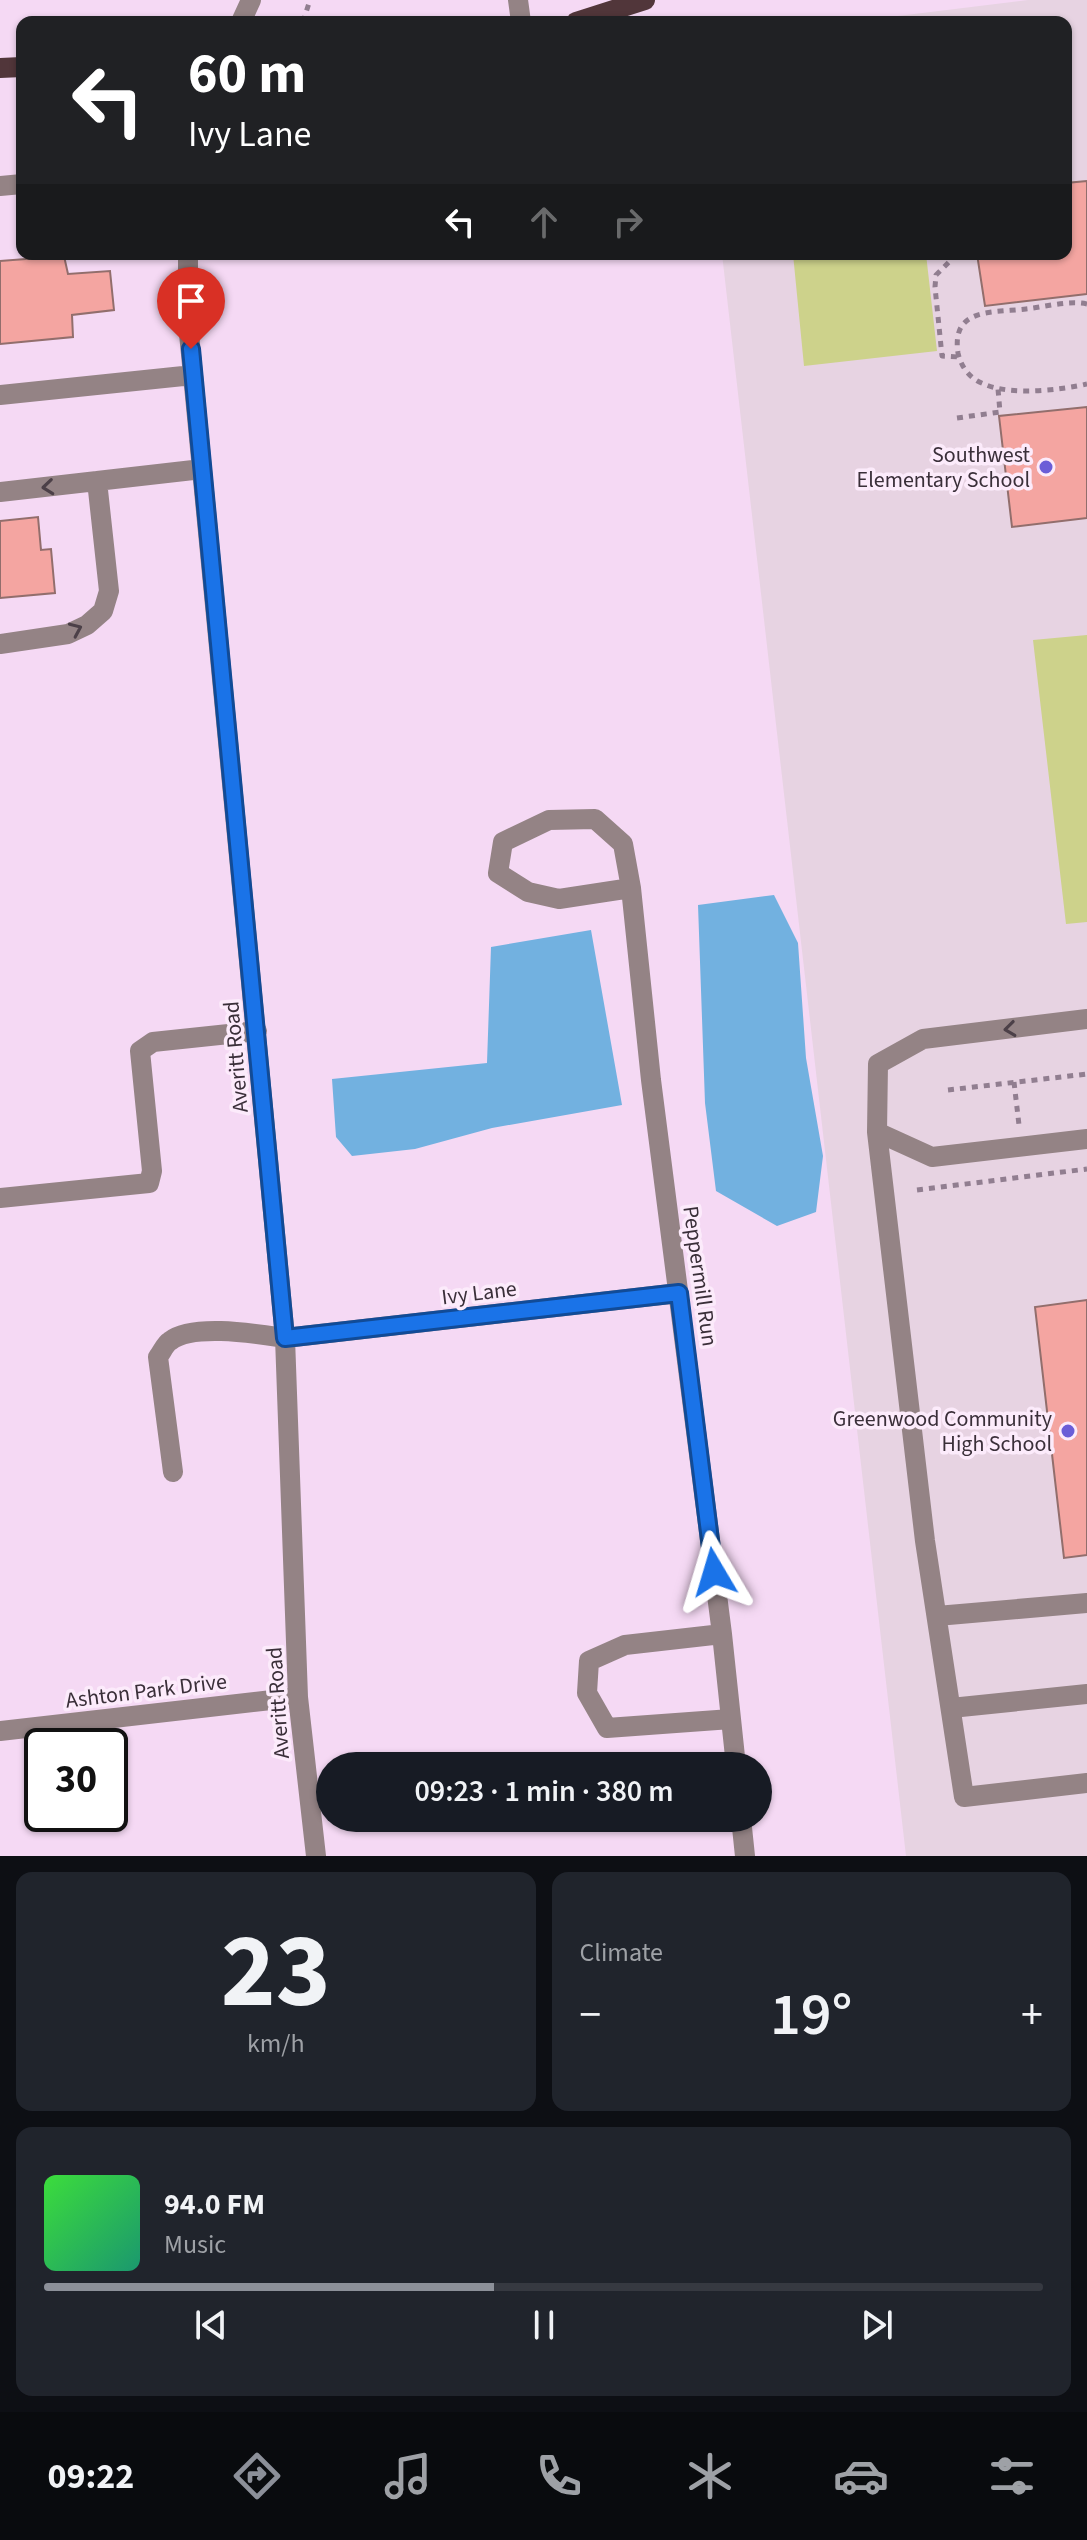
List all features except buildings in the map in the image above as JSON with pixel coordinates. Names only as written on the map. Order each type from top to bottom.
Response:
[{"type":"main road","points":[[588,13],[645,0]]},
{"type":"street","name":"Averitt Road","points":[[188,260],[188,323],[285,1338],[298,1697],[316,1856]]},
{"type":"street","points":[[0,395],[193,375]]},
{"type":"street","points":[[0,492],[202,469]]},
{"type":"street","points":[[0,644],[68,634],[87,625],[103,611],[109,591],[97,481]]},
{"type":"street","name":"Peppermill Run","points":[[631,888],[559,899],[528,892],[498,873],[503,842],[549,820],[595,819],[623,844],[631,888],[651,1080],[735,1752]]},
{"type":"street","points":[[1087,1019],[923,1039],[878,1064],[877,1132],[923,1525],[964,1797],[1087,1783]]},
{"type":"street","points":[[0,1198],[149,1183],[152,1171],[140,1051],[153,1042],[257,1031]]},
{"type":"street","points":[[877,1132],[932,1157],[1087,1139]]},
{"type":"street","name":"Ivy Lane","points":[[173,1472],[158,1357],[169,1341],[184,1334],[236,1331],[285,1338],[679,1293]]},
{"type":"street","points":[[937,1616],[1087,1603]]},
{"type":"street","points":[[722,1634],[625,1645],[589,1661],[587,1693],[607,1728],[731,1719]]},
{"type":"street","points":[[951,1708],[1087,1694]]},
{"type":"street","name":"Ashton Park Drive","points":[[0,1731],[298,1697]]},
{"type":"street","points":[[742,1832],[745,1856]]},
{"type":"path","points":[[950,260],[939,270],[935,287],[942,356],[959,357]]},
{"type":"path","points":[[1087,304],[990,313],[969,318],[960,325],[956,336],[959,357],[971,377],[998,389],[1037,390],[1087,384]]},
{"type":"path","points":[[957,418],[1000,412],[998,389]]},
{"type":"path","points":[[948,1090],[1087,1074]]},
{"type":"path","points":[[1014,1082],[1021,1147]]},
{"type":"path","points":[[917,1190],[1087,1169]]},
{"type":"shaded area","points":[[1028,0],[1087,0],[1087,1856],[906,1856],[723,260],[1072,260],[1072,16],[898,16]]},
{"type":"green space","points":[[794,260],[927,260],[937,351],[804,366]]},
{"type":"green space","points":[[1087,635],[1087,922],[1066,924],[1033,640]]},
{"type":"water","points":[[774,895],[798,943],[806,1058],[823,1156],[816,1212],[777,1226],[716,1191],[705,1103],[698,905]]},
{"type":"water","points":[[591,930],[622,1105],[492,1128],[415,1149],[352,1156],[336,1137],[332,1079],[487,1063],[491,947]]},
{"type":"place","name":"Southwest Elementary School","points":[[1046,467]]},
{"type":"place","name":"Greenwood Community High School","points":[[1068,1431]]},
{"type":"route","points":[[191,349],[285,1338],[679,1293],[714,1572]]}]
